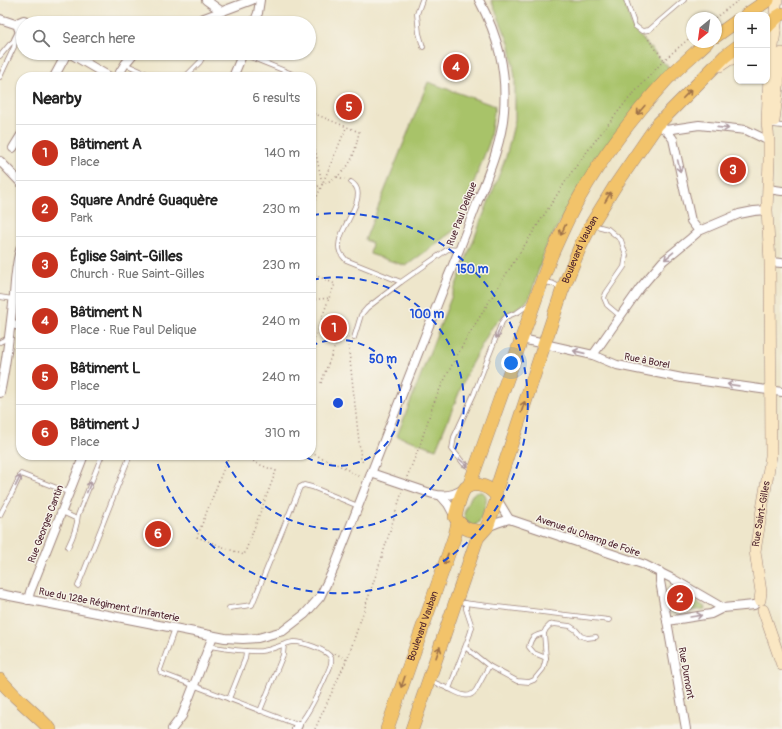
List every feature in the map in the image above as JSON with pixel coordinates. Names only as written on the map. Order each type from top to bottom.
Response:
[{"type":"main road","points":[[751,12],[768,0]]},
{"type":"main road","points":[[770,24],[779,15]]},
{"type":"main road","points":[[722,32],[734,23]]},
{"type":"main road","points":[[485,529],[475,531],[466,529],[456,520],[551,256],[563,229],[592,175],[617,139],[668,78],[700,48]]},
{"type":"main road","name":"Boulevard Vauban","points":[[496,496],[562,291],[580,247],[591,225],[615,186],[662,128],[703,78],[725,56],[736,48]]},
{"type":"main road","points":[[412,729],[429,680],[460,602],[476,542],[478,537],[485,529],[496,496],[489,488],[484,486],[479,485],[467,487]]},
{"type":"main road","name":"Boulevard Vauban","points":[[387,729],[455,535],[456,520]]},
{"type":"main road","points":[[0,680],[50,729]]},
{"type":"main road","points":[[0,687],[38,729]]},
{"type":"street","points":[[206,0],[221,12]]},
{"type":"street","points":[[210,16],[252,0]]},
{"type":"street","points":[[257,16],[260,0]]},
{"type":"street","name":"Rue Paul Delique","points":[[370,477],[459,251],[493,160],[502,128],[504,111],[504,80],[500,56],[495,36],[479,0]]},
{"type":"street","points":[[750,12],[762,0]]},
{"type":"street","name":"Rue Saint-Gilles","points":[[770,64],[779,15],[775,10],[777,0]]},
{"type":"street","points":[[0,19],[16,28]]},
{"type":"street","name":"Rue Saint-Gilles","points":[[769,141],[778,126],[782,53]]},
{"type":"street","points":[[703,78],[729,60],[734,59]]},
{"type":"street","points":[[57,72],[64,60]]},
{"type":"street","points":[[80,60],[101,72]]},
{"type":"street","points":[[120,72],[128,60]]},
{"type":"street","points":[[235,72],[240,60]]},
{"type":"street","name":"Rue Saint-Gilles","points":[[768,84],[767,122],[769,161],[767,210],[777,392],[771,456],[755,551],[761,592],[759,605],[782,665]]},
{"type":"street","points":[[662,128],[699,125],[746,130],[769,141]]},
{"type":"street","points":[[662,128],[673,139],[691,221],[699,231]]},
{"type":"street","points":[[14,148],[16,144]]},
{"type":"street","points":[[0,161],[16,178]]},
{"type":"street","points":[[768,189],[782,191]]},
{"type":"street","points":[[593,355],[655,269],[699,231],[740,214],[767,210]]},
{"type":"street","points":[[770,262],[782,263]]},
{"type":"street","points":[[0,393],[11,323],[16,276]]},
{"type":"street","points":[[11,323],[16,325]]},
{"type":"street","name":"Rue à Borel","points":[[522,339],[593,355],[624,367],[682,378],[777,392]]},
{"type":"street","name":"Rue Georges Cantin","points":[[28,600],[82,460]]},
{"type":"street","points":[[370,477],[404,484],[441,496],[448,496],[458,493],[467,487]]},
{"type":"street","name":"Rue du 128e Régiment d'Infanterie","points":[[0,594],[225,638],[258,638],[283,631],[305,614],[320,596],[334,568],[370,477]]},
{"type":"street","points":[[441,496],[448,504],[456,520]]},
{"type":"street","points":[[485,529],[509,519],[496,496]]},
{"type":"street","name":"Avenue du Champ de Foire","points":[[509,519],[646,566],[660,572],[723,608]]},
{"type":"street","name":"Rue Dumont","points":[[660,572],[660,581],[686,729]]},
{"type":"street","points":[[667,621],[711,614],[723,608],[759,605]]},
{"type":"street","points":[[172,729],[182,716],[213,636]]},
{"type":"lane","points":[[422,0],[417,14],[419,33],[423,48]]},
{"type":"lane","points":[[626,0],[635,26],[642,31],[649,30],[684,0]]},
{"type":"lane","points":[[219,16],[221,12]]},
{"type":"lane","points":[[0,56],[10,44],[16,40]]},
{"type":"lane","points":[[0,77],[16,40]]},
{"type":"lane","points":[[190,72],[201,60]]},
{"type":"lane","points":[[259,60],[290,72]]},
{"type":"lane","points":[[125,64],[143,72]]},
{"type":"lane","points":[[351,182],[356,186],[358,191],[357,201],[339,242],[341,254],[346,260],[401,282]]},
{"type":"lane","points":[[591,225],[608,229],[621,240],[626,255],[624,267],[604,298],[607,305],[620,316]]},
{"type":"lane","points":[[354,338],[361,315],[367,308],[448,249],[459,251]]},
{"type":"lane","points":[[541,284],[550,282],[556,284],[562,291]]},
{"type":"lane","points":[[0,297],[13,299]]},
{"type":"lane","points":[[475,470],[464,464],[452,449],[454,437],[474,394],[502,322],[506,317],[518,312],[536,299]]},
{"type":"lane","points":[[0,342],[8,338]]},
{"type":"lane","points":[[68,547],[74,534],[78,516],[100,460]]},
{"type":"lane","points":[[78,586],[128,460]]},
{"type":"lane","points":[[0,515],[21,474],[70,492]]},
{"type":"lane","points":[[229,608],[252,605],[300,487],[304,485],[312,487],[358,506]]},
{"type":"lane","points":[[62,512],[77,519]]},
{"type":"lane","points":[[460,602],[610,620]]},
{"type":"lane","points":[[449,689],[472,627],[466,609],[460,602]]},
{"type":"lane","points":[[465,647],[489,666],[517,681],[529,682],[534,680],[543,669],[546,658],[544,633],[550,625],[570,626],[581,636],[587,638],[596,637]]},
{"type":"lane","points":[[175,628],[160,672],[192,689],[229,699],[297,727],[303,721],[332,660],[325,652],[304,643],[295,642],[263,651],[246,652],[209,646]]},
{"type":"lane","points":[[544,633],[533,636],[529,647],[534,653],[546,658]]},
{"type":"lane","points":[[260,711],[283,655],[284,645]]},
{"type":"lane","points":[[229,699],[245,659],[246,652]]},
{"type":"lane","points":[[429,680],[465,696],[470,696],[476,690],[489,666]]},
{"type":"path","points":[[722,13],[739,0]]},
{"type":"path","points":[[642,31],[664,60]]},
{"type":"path","points":[[315,729],[348,657],[380,564],[404,484],[420,445],[433,405],[454,361],[468,336],[572,173],[598,137],[620,109],[664,60],[686,41]]},
{"type":"path","points":[[316,115],[359,132],[351,161],[345,170],[337,177],[316,187]]},
{"type":"path","points":[[316,199],[346,128]]},
{"type":"path","points":[[316,155],[322,185]]},
{"type":"path","points":[[337,177],[351,182]]},
{"type":"path","points":[[316,275],[335,284],[316,335]]},
{"type":"path","points":[[316,299],[329,298]]},
{"type":"path","points":[[321,382],[335,346],[345,338],[354,338]]},
{"type":"path","points":[[348,338],[361,460],[363,462]]},
{"type":"path","points":[[316,455],[342,467],[358,477],[370,477]]},
{"type":"path","points":[[227,460],[197,537],[244,555],[276,471],[251,460]]},
{"type":"green space","points":[[491,0],[623,0],[633,28],[660,59],[672,70],[579,188],[546,247],[530,297],[524,304],[502,317],[492,327],[470,366],[436,449],[397,436],[506,157],[515,120],[515,78],[510,45]]},
{"type":"green space","points":[[428,82],[495,106],[489,143],[456,229],[406,266],[370,254],[372,243],[365,240]]},
{"type":"green space","points":[[476,492],[481,492],[486,495],[486,502],[479,521],[473,526],[466,522],[464,514],[472,495]]},
{"type":"green space","points":[[671,587],[705,607],[705,609],[674,613],[671,610],[668,590]]},
{"type":"place","name":"Bâtiment N","points":[[456,67]]},
{"type":"place","name":"Bâtiment L","points":[[349,107]]},
{"type":"place","name":"Église Saint-Gilles","points":[[733,170]]},
{"type":"place","name":"Bâtiment A","points":[[334,328]]},
{"type":"place","name":"Bâtiment J","points":[[158,534]]},
{"type":"place","name":"Square André Guaquère","points":[[680,598]]}]
